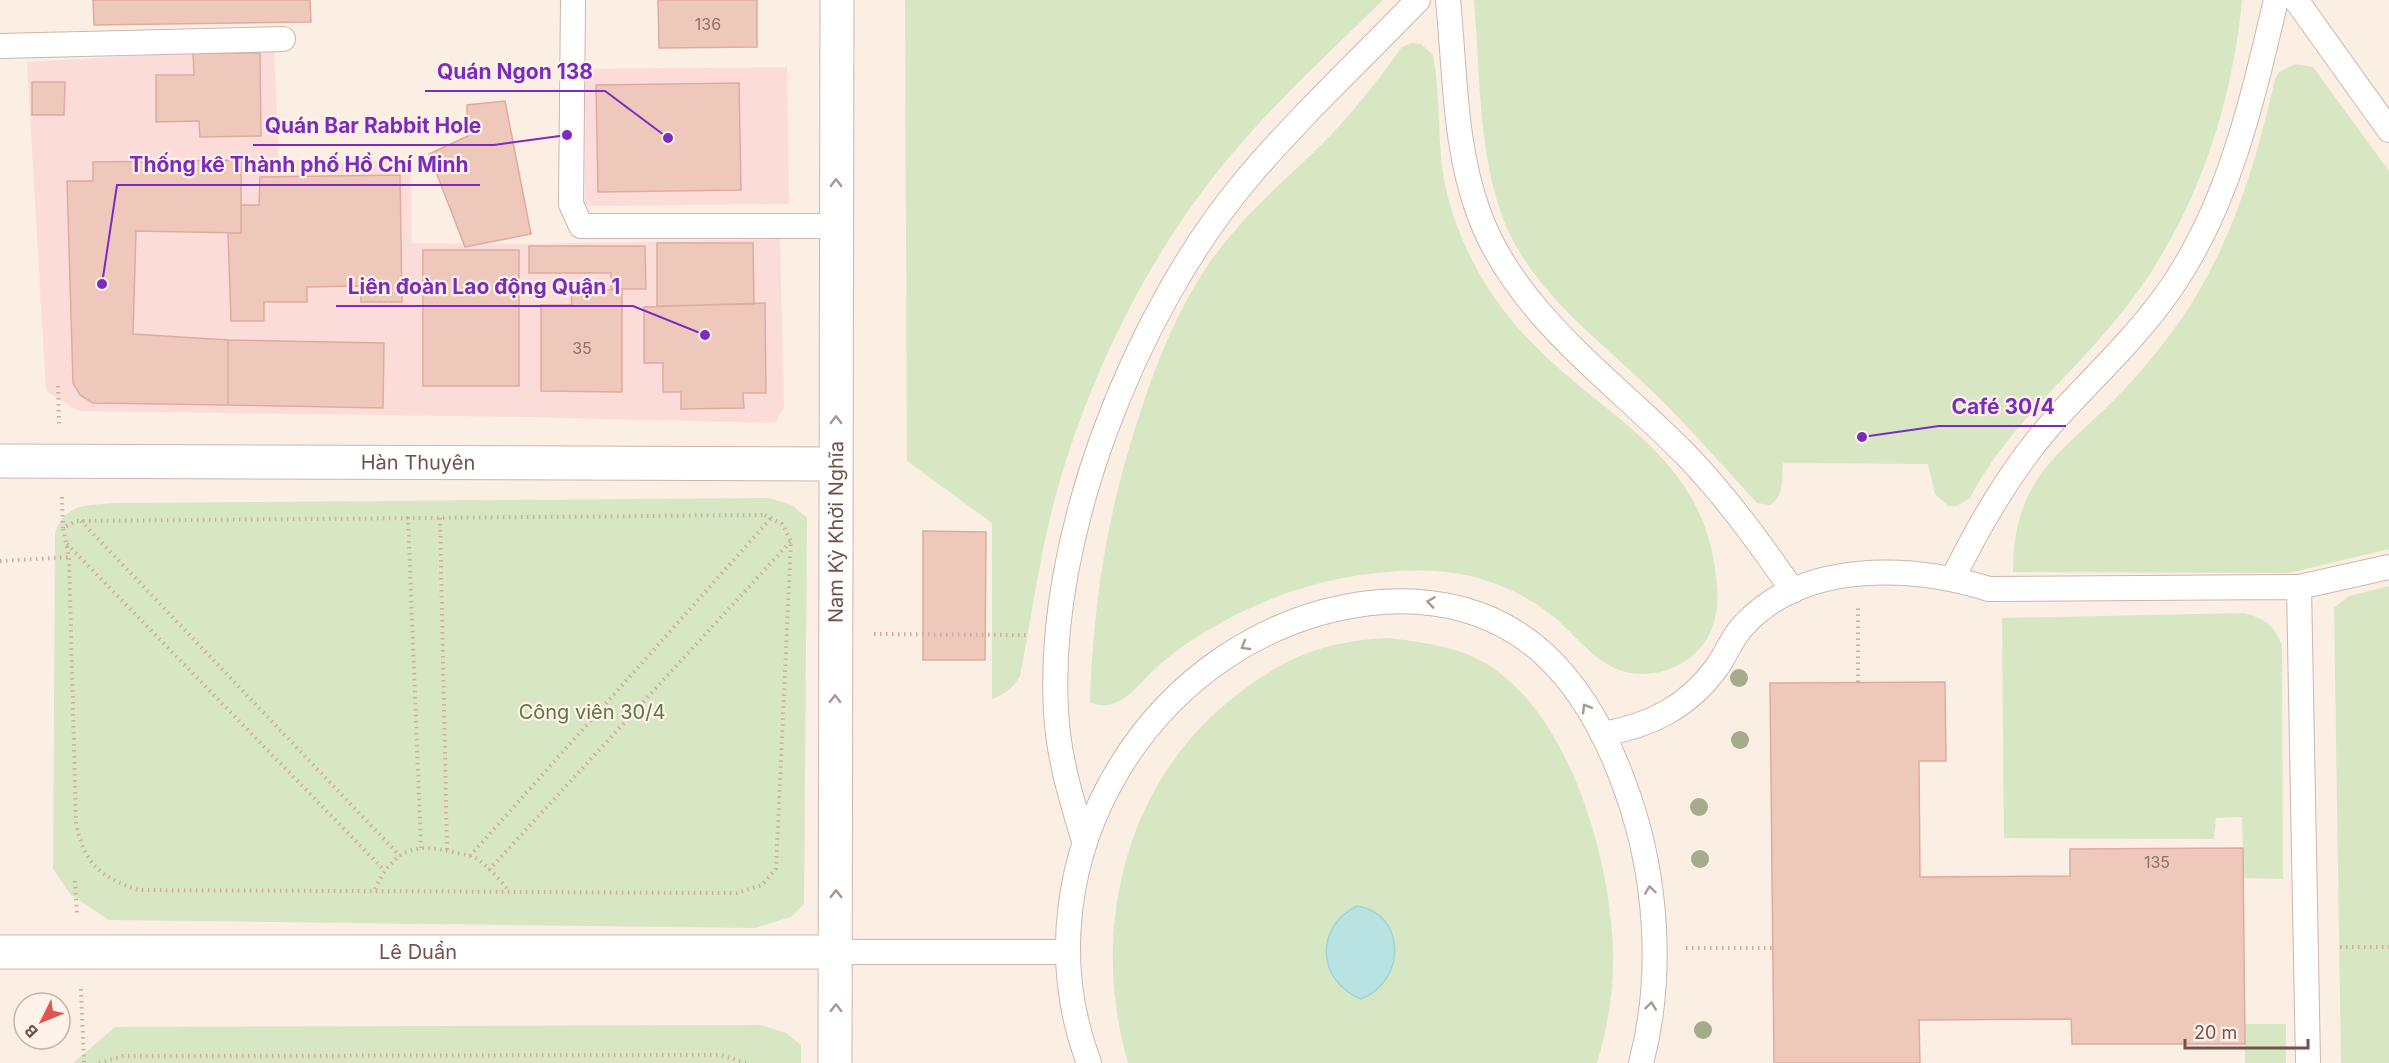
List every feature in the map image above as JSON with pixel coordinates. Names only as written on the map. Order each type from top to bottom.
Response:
[{"type":"main road","name":"Nam Kỳ Khởi Nghĩa","points":[[835,1063],[837,952],[834,633],[837,0]]},
{"type":"main road","name":"Hàn Thuyên","points":[[0,461],[836,464]]},
{"type":"main road","name":"Lê Duẩn","points":[[0,952],[837,952]]},
{"type":"lane","points":[[573,0],[571,204],[581,226],[836,226]]},
{"type":"lane","points":[[1084,842],[1066,782],[1059,746],[1056,710],[1058,635],[1075,531],[1096,458],[1120,390],[1168,292],[1209,229],[1245,181],[1418,0]]},
{"type":"lane","points":[[1448,0],[1468,178],[1478,212],[1508,272],[1549,322],[1690,459],[1737,514],[1793,591]]},
{"type":"lane","points":[[1953,578],[1973,537],[2022,460],[2147,320],[2173,285],[2195,248],[2215,206],[2231,162],[2259,72],[2276,0]]},
{"type":"lane","points":[[2296,0],[2389,130]]},
{"type":"lane","points":[[0,46],[284,39]]},
{"type":"lane","points":[[1602,734],[1630,730],[1656,720],[1680,706],[1702,687],[1743,626],[1759,610],[1793,591],[1843,576],[1877,572],[1915,573],[1953,578],[1989,589],[2299,587],[2389,567]]},
{"type":"lane","points":[[2299,587],[2308,1063]]},
{"type":"lane","points":[[1082,1057],[1071,1000],[1066,952],[1067,915],[1084,842],[1099,803],[1144,733],[1206,672],[1243,646],[1282,626],[1316,614],[1352,606],[1422,600],[1458,607],[1500,623],[1537,648],[1563,674],[1602,734],[1621,774],[1636,816],[1652,904],[1652,996],[1641,1063]]},
{"type":"lane","points":[[837,952],[1066,952]]},
{"type":"path","points":[[765,515],[782,524],[791,541],[776,868],[762,885],[737,893],[375,889],[138,890],[110,880],[92,864],[81,848],[76,824],[69,557],[63,528],[81,521],[441,518],[765,515]]},
{"type":"path","points":[[408,517],[421,848]]},
{"type":"path","points":[[441,518],[447,850]]},
{"type":"path","points":[[470,856],[772,518]]},
{"type":"path","points":[[81,521],[400,856]]},
{"type":"path","points":[[489,870],[791,541]]},
{"type":"path","points":[[66,543],[384,870]]},
{"type":"path","points":[[0,561],[69,557]]},
{"type":"path","points":[[834,633],[1058,635]]},
{"type":"path","points":[[1858,633],[1858,682]]},
{"type":"path","points":[[375,889],[384,870],[400,856],[421,848],[447,850],[478,859],[509,890]]},
{"type":"path","points":[[2306,946],[2389,947]]},
{"type":"path","points":[[1716,948],[1773,948]]},
{"type":"path","points":[[99,1063],[123,1056],[721,1055],[746,1063]]},
{"type":"path","points":[[352,1057],[358,1063]]},
{"type":"path","points":[[482,1063],[485,1057]]},
{"type":"shaded area","points":[[274,48],[279,160],[411,161],[411,243],[524,244],[780,239],[784,408],[775,423],[79,411],[46,391],[27,62]]},
{"type":"shaded area","points":[[787,67],[789,204],[585,206],[584,69]]},
{"type":"green space","points":[[905,0],[1383,0],[1289,92],[1222,166],[1179,225],[1137,294],[1086,404],[1060,480],[1042,553],[1020,676],[1008,690],[992,699],[992,523],[907,461]]},
{"type":"green space","points":[[1474,0],[2242,0],[2228,87],[2217,129],[2185,211],[2165,250],[2141,287],[2114,322],[2018,428],[1984,473],[1970,498],[1957,506],[1948,506],[1935,494],[1928,464],[1783,463],[1778,497],[1770,505],[1757,503],[1667,406],[1548,291],[1514,243],[1494,190],[1481,110]]},
{"type":"green space","points":[[1411,43],[1421,44],[1433,55],[1440,149],[1446,190],[1462,239],[1471,258],[1502,308],[1531,342],[1568,377],[1649,445],[1672,469],[1691,497],[1706,530],[1715,568],[1717,611],[1713,627],[1697,652],[1671,669],[1650,674],[1625,672],[1612,667],[1590,652],[1561,623],[1538,605],[1496,584],[1450,572],[1373,573],[1311,586],[1252,607],[1182,647],[1153,670],[1123,699],[1107,705],[1090,703],[1099,588],[1112,515],[1143,404],[1176,322],[1197,283],[1222,246],[1258,205],[1335,131],[1402,47]]},
{"type":"green space","points":[[2295,64],[2313,67],[2389,171],[2389,549],[2289,573],[2013,572],[2015,541],[2020,516],[2029,494],[2041,475],[2055,457],[2111,403],[2159,349],[2201,288],[2229,231],[2251,172],[2275,79],[2279,72]]},
{"type":"green space","name":"Công viên 30/4","points":[[768,498],[792,505],[807,518],[804,904],[791,917],[755,928],[109,920],[70,894],[53,869],[55,533],[64,516],[71,511],[85,506],[113,503]]},
{"type":"green space","points":[[2389,586],[2389,1063],[2341,1063],[2334,608],[2349,596]]},
{"type":"green space","points":[[2244,613],[2268,624],[2282,645],[2283,879],[2244,878],[2242,817],[2216,818],[2214,839],[2004,838],[2002,618]]},
{"type":"green space","points":[[1388,638],[1425,643],[1463,652],[1485,663],[1515,686],[1540,716],[1562,752],[1580,791],[1594,832],[1604,873],[1610,913],[1613,950],[1611,993],[1597,1063],[1128,1063],[1117,1012],[1113,961],[1116,910],[1126,860],[1143,813],[1168,769],[1199,729],[1238,694],[1273,670],[1291,660],[1326,647]]},
{"type":"green space","points":[[2245,1024],[2286,1024],[2286,1063],[2245,1063]]},
{"type":"green space","points":[[761,1025],[786,1033],[801,1045],[801,1063],[73,1063],[115,1027]]},
{"type":"water","points":[[1357,906],[1373,911],[1384,921],[1392,933],[1395,948],[1393,963],[1387,977],[1376,990],[1361,999],[1346,991],[1336,980],[1329,967],[1326,954],[1333,927],[1343,915]]},
{"type":"building","points":[[93,0],[310,0],[311,22],[94,25]]},
{"type":"building","points":[[658,0],[757,0],[757,47],[659,48]]},
{"type":"building","points":[[193,53],[260,53],[261,136],[200,137],[199,121],[156,122],[156,75],[194,75]]},
{"type":"building","points":[[32,82],[65,82],[64,115],[32,115]]},
{"type":"building","points":[[739,83],[741,190],[598,192],[596,85]]},
{"type":"building","points":[[505,101],[531,234],[465,247],[429,154],[468,136],[467,105]]},
{"type":"building","points":[[241,160],[241,233],[136,231],[133,334],[228,340],[228,405],[93,403],[80,395],[73,383],[67,181],[93,181],[93,162]]},
{"type":"building","points":[[400,175],[402,302],[361,302],[361,286],[307,287],[307,302],[264,302],[264,321],[231,321],[228,233],[241,233],[241,205],[259,205],[260,177]]},
{"type":"building","points":[[657,243],[753,243],[754,304],[657,306]]},
{"type":"building","points":[[529,246],[645,246],[646,289],[611,289],[611,273],[529,273]]},
{"type":"building","points":[[423,250],[519,250],[519,386],[423,386]]},
{"type":"building","points":[[571,289],[622,290],[622,392],[541,391],[541,305],[572,305]]},
{"type":"building","points":[[765,303],[766,393],[743,393],[744,408],[681,409],[681,392],[663,392],[663,363],[644,363],[644,307]]},
{"type":"building","points":[[228,340],[384,343],[383,408],[228,405]]},
{"type":"building","points":[[923,531],[986,532],[985,660],[923,660]]},
{"type":"building","points":[[1945,682],[1946,761],[1919,761],[1920,877],[2070,876],[2070,849],[2243,848],[2245,1044],[2072,1044],[2071,1019],[1919,1020],[1920,1063],[1774,1063],[1770,683]]},
{"type":"place","name":"Quán Bar Rabbit Hole","points":[[567,135]]},
{"type":"place","name":"Quán Ngon 138","points":[[668,138]]},
{"type":"place","name":"Thống kê Thành phố Hồ Chí Minh","points":[[102,284]]},
{"type":"place","name":"Liên đoàn Lao động Quận 1","points":[[705,335]]},
{"type":"place","name":"Café 30/4","points":[[1862,437]]}]
